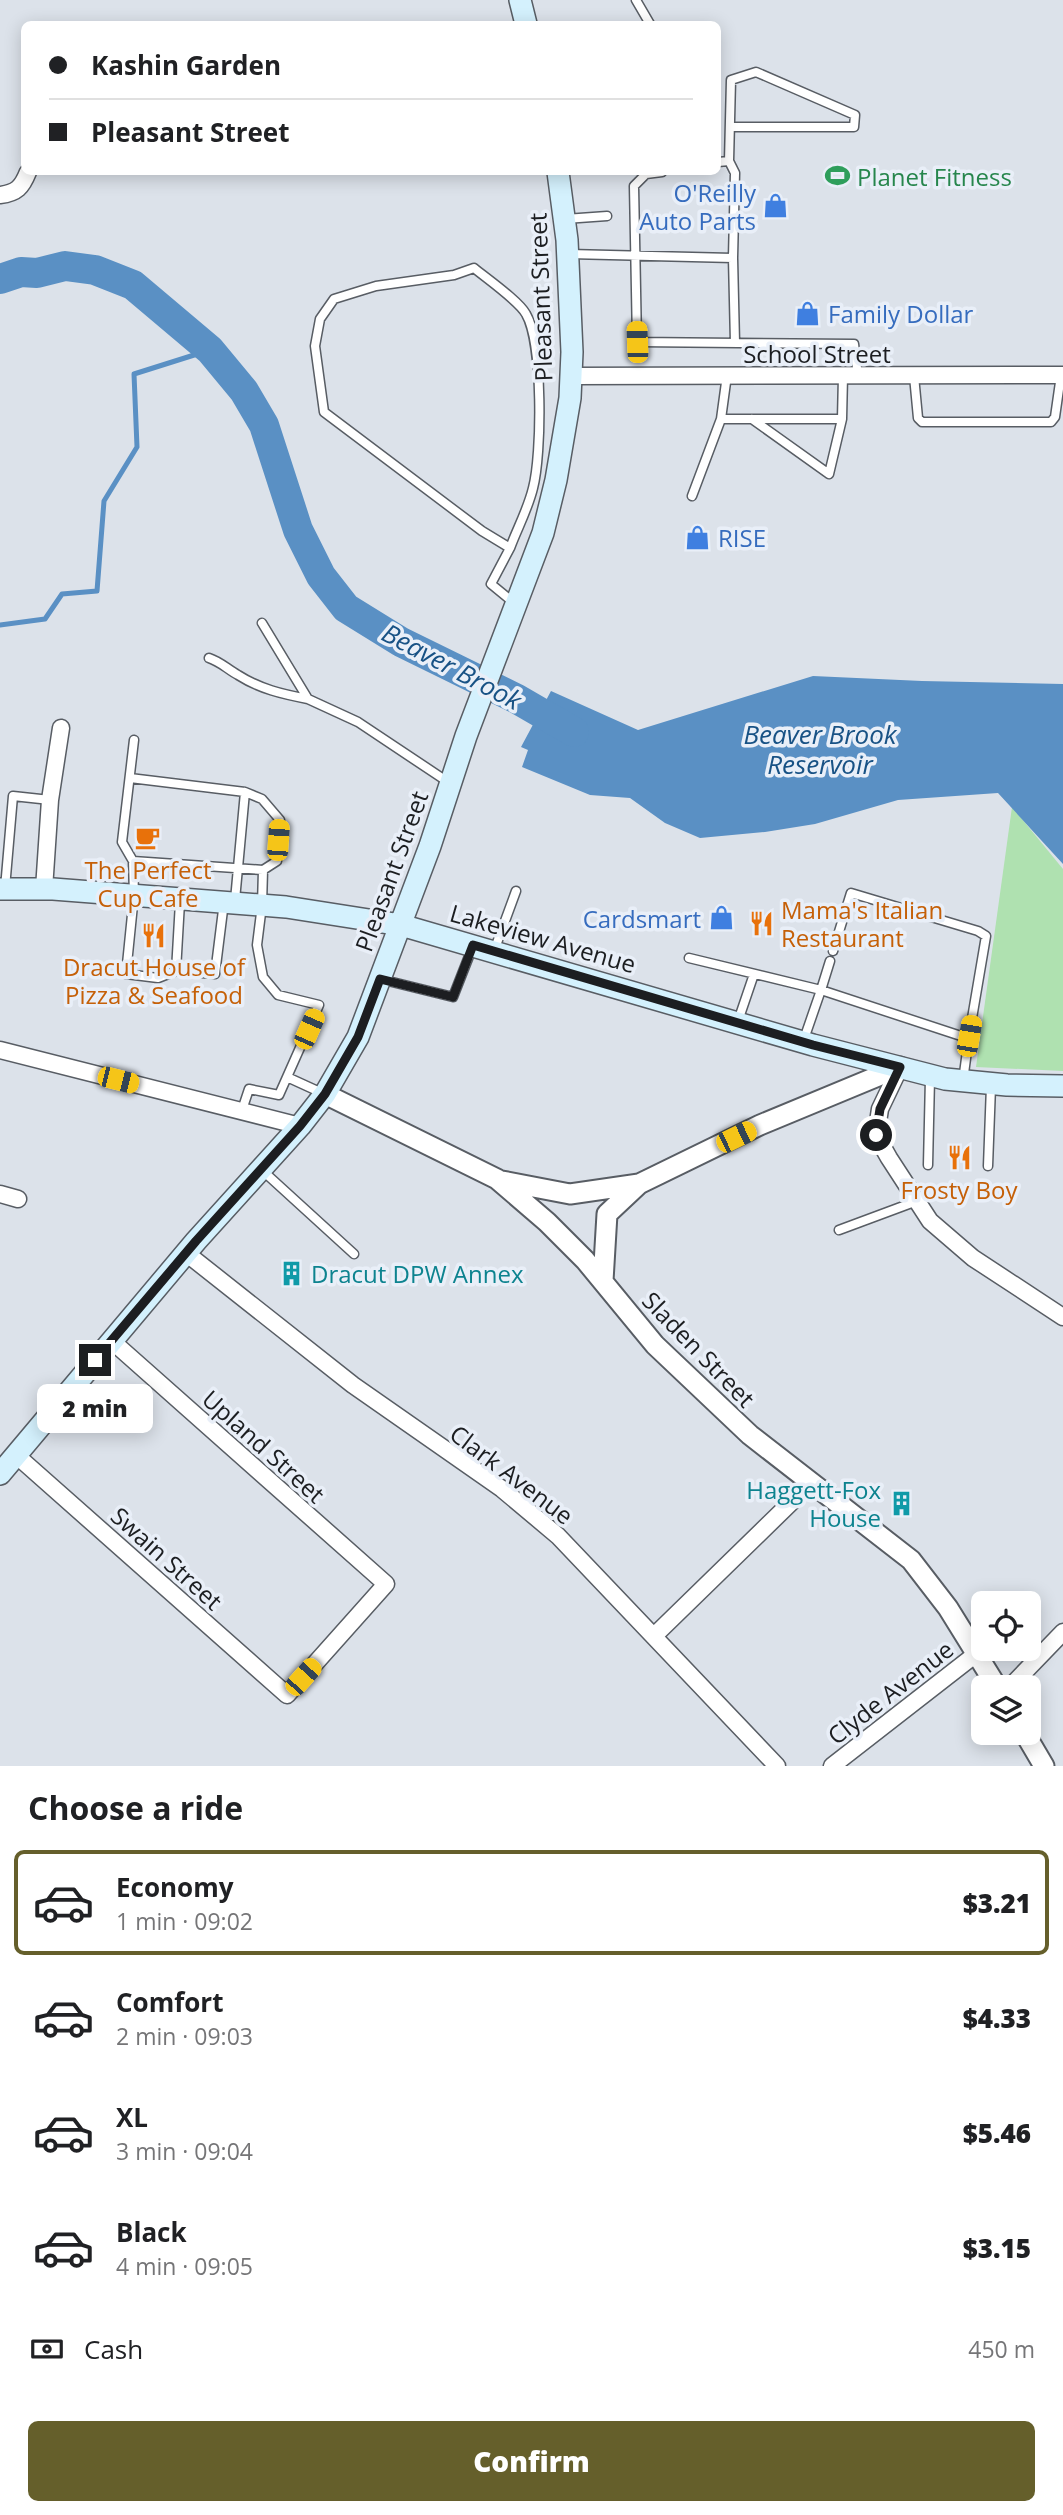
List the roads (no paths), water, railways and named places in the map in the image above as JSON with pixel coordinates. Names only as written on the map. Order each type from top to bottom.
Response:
[{"type":"main road","points":[[520,0],[525,21]]},
{"type":"main road","name":"Pleasant Street","points":[[0,1474],[186,1253],[300,1126],[325,1094],[358,1037],[401,925],[550,506],[563,443],[571,376],[572,324],[568,254],[558,175]]},
{"type":"main road","name":"Lakeview Avenue","points":[[2,889],[44,889],[262,905],[401,925],[803,1042],[900,1067],[963,1081],[1063,1086]]},
{"type":"street","points":[[0,195],[22,187],[27,175]]},
{"type":"street","name":"School Street","points":[[571,376],[1062,376]]},
{"type":"street","points":[[44,889],[50,800],[61,729]]},
{"type":"street","points":[[0,1050],[300,1126]]},
{"type":"street","points":[[603,1281],[607,1214],[639,1184],[760,1125],[900,1067]]},
{"type":"street","points":[[900,1067],[880,1109],[876,1135],[930,1220],[973,1258],[1063,1317]]},
{"type":"street","name":"Sladen Street","points":[[325,1094],[497,1179],[547,1222],[603,1281],[655,1345],[750,1435],[911,1560],[948,1608],[971,1646]]},
{"type":"street","points":[[497,1179],[570,1194],[639,1184]]},
{"type":"street","points":[[0,1194],[18,1199]]},
{"type":"street","name":"Clark Avenue","points":[[186,1253],[354,1385],[502,1489],[558,1535],[777,1766]]},
{"type":"street","name":"Upland Street","points":[[111,1341],[386,1584],[287,1695]]},
{"type":"street","name":"Swain Street","points":[[16,1455],[287,1695]]},
{"type":"street","points":[[655,1636],[812,1482]]},
{"type":"street","points":[[1022,1675],[1063,1632]]},
{"type":"street","name":"Clyde Avenue","points":[[832,1766],[971,1658]]},
{"type":"street","points":[[1032,1745],[1044,1766]]},
{"type":"lane","points":[[636,0],[648,21]]},
{"type":"lane","points":[[730,127],[854,127],[855,115],[756,72],[731,80],[729,160],[735,173],[735,343]]},
{"type":"lane","points":[[721,161],[729,160]]},
{"type":"lane","points":[[645,175],[634,186],[637,342],[854,344],[842,418],[829,474],[752,419]]},
{"type":"lane","points":[[564,219],[607,216]]},
{"type":"lane","points":[[568,254],[733,258]]},
{"type":"lane","points":[[510,548],[482,531],[324,412],[315,346],[320,319],[334,299],[376,286],[454,275],[474,268],[525,311],[537,361],[539,422],[533,488],[510,548],[491,584],[517,604]]},
{"type":"lane","points":[[692,496],[721,419],[727,375]]},
{"type":"lane","points":[[914,376],[918,418],[922,422],[1051,422],[1055,417],[1062,376]]},
{"type":"lane","points":[[721,419],[842,418]]},
{"type":"lane","points":[[261,624],[308,699]]},
{"type":"lane","points":[[209,658],[271,692],[308,699],[358,722],[451,784]]},
{"type":"lane","points":[[134,740],[122,842],[134,860],[134,895],[126,974],[158,978],[176,971],[215,974],[239,868],[245,792]]},
{"type":"lane","points":[[130,778],[245,792],[262,799],[280,820],[276,860],[263,870],[134,860]]},
{"type":"lane","points":[[2,889],[13,796],[50,800]]},
{"type":"lane","points":[[242,1110],[249,1089],[279,1095],[319,1005],[278,995],[263,977],[257,945],[263,870]]},
{"type":"lane","points":[[380,979],[453,997],[516,891]]},
{"type":"lane","points":[[833,951],[850,892],[978,931],[986,936],[963,1081]]},
{"type":"lane","points":[[176,971],[181,899]]},
{"type":"lane","points":[[689,958],[821,990],[964,1037],[969,1036]]},
{"type":"lane","points":[[803,1042],[830,961]]},
{"type":"lane","points":[[738,1023],[754,974]]},
{"type":"lane","points":[[928,1165],[930,1074]]},
{"type":"lane","points":[[287,1077],[325,1094]]},
{"type":"lane","points":[[988,1166],[991,1083]]},
{"type":"lane","points":[[260,1169],[354,1254]]},
{"type":"lane","points":[[839,1230],[917,1200]]},
{"type":"water","name":"Beaver Brook Reservoir","points":[[813,676],[1063,684],[1063,864],[998,793],[898,800],[815,824],[700,838],[665,823],[630,798],[590,795],[522,767],[528,750],[521,747],[551,691],[638,730]]},
{"type":"waterway","name":"Beaver Brook","points":[[0,279],[21,272],[37,273],[65,266],[95,270],[133,285],[210,350],[244,391],[264,425],[298,530],[321,576],[346,608],[401,642],[517,699],[574,732]]},
{"type":"waterway","points":[[0,625],[45,619],[62,594],[97,591],[104,501],[137,447],[134,374],[210,350]]},
{"type":"place","name":"Planet Fitness","points":[[837,176]]},
{"type":"place","name":"O'Reilly Auto Parts","points":[[776,206]]},
{"type":"place","name":"Family Dollar","points":[[808,313]]},
{"type":"place","name":"RISE","points":[[698,537]]},
{"type":"place","name":"The Perfect Cup Cafe","points":[[148,838]]},
{"type":"place","name":"Cardsmart","points":[[721,918]]},
{"type":"place","name":"Mama's Italian Restaurant","points":[[761,923]]},
{"type":"place","name":"Dracut House of Pizza & Seafood","points":[[154,935]]},
{"type":"place","name":"Frosty Boy","points":[[959,1158]]},
{"type":"place","name":"Dracut DPW Annex","points":[[291,1273]]},
{"type":"place","name":"Haggett-Fox House","points":[[901,1503]]}]
